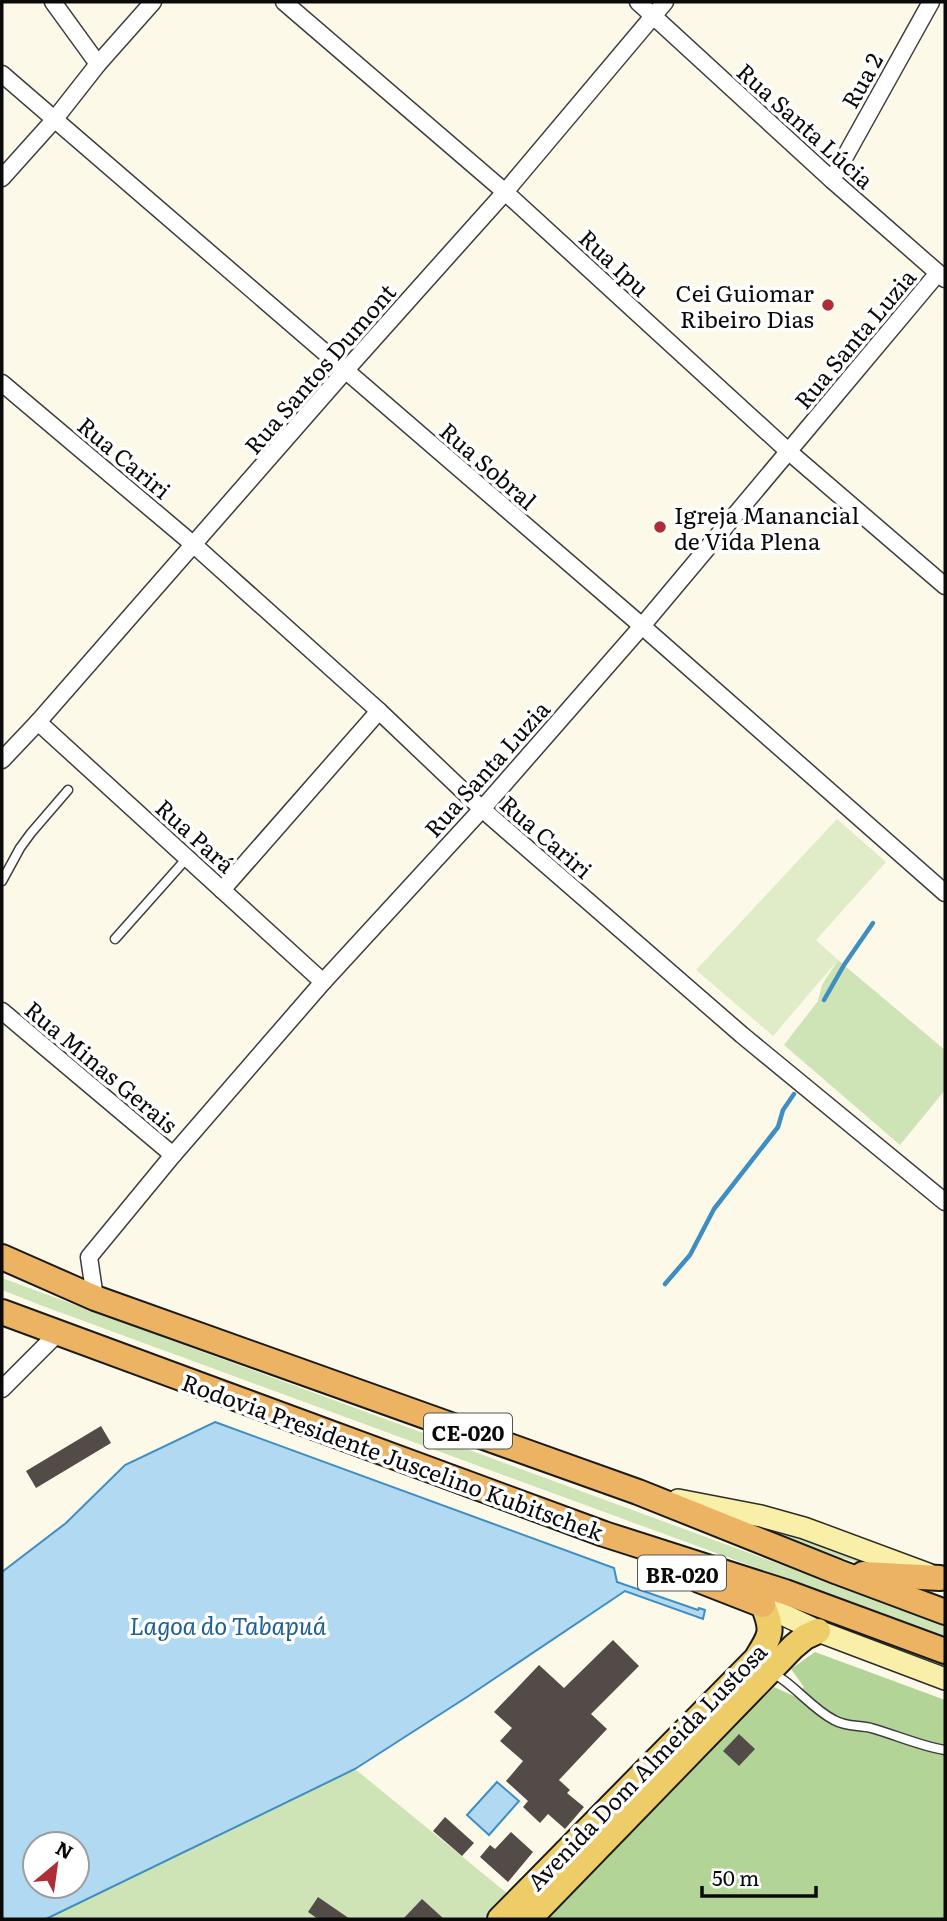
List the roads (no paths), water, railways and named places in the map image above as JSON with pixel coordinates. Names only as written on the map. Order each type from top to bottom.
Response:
[{"type":"highway","points":[[2,1241],[95,1298]]},
{"type":"highway","name":"Rodovia Presidente Juscelino Kubitschek","points":[[2,1257],[95,1298],[638,1492],[945,1612]]},
{"type":"highway","name":"Rodovia Presidente Juscelino Kubitschek","points":[[2,1312],[604,1534],[785,1592],[945,1651]]},
{"type":"highway","name":"BR-020","points":[[604,1534],[639,1555],[763,1605]]},
{"type":"highway","points":[[838,1572],[943,1574]]},
{"type":"main road","points":[[638,1492],[761,1516],[943,1574]]},
{"type":"main road","name":"BR-020","points":[[763,1605],[818,1630],[945,1679]]},
{"type":"main road","name":"Avenida Dom Almeida Lustosa","points":[[763,1605],[770,1623],[763,1665]]},
{"type":"main road","name":"Avenida Dom Almeida Lustosa","points":[[500,1919],[595,1837],[763,1665],[818,1630]]},
{"type":"main road","name":"Avenida Dom Almeida Lustosa","points":[[529,1919],[595,1837]]},
{"type":"street","points":[[53,2],[98,64]]},
{"type":"street","points":[[2,178],[153,2]]},
{"type":"street","name":"Rua Ipu","points":[[284,2],[302,7],[788,451],[945,586]]},
{"type":"street","name":"Rua Santa Lúcia","points":[[638,2],[832,180],[942,276]]},
{"type":"street","name":"Rua Santos Dumont","points":[[4,752],[38,722],[194,545],[505,192],[665,2]]},
{"type":"street","name":"Rua 2","points":[[832,180],[931,2]]},
{"type":"street","name":"Rua Sobral","points":[[2,74],[642,626],[945,893]]},
{"type":"street","name":"Rua Santa Luzia","points":[[95,1298],[89,1257],[173,1155],[323,982],[482,809],[642,626],[788,451],[942,276]]},
{"type":"street","name":"Rua Cariri","points":[[2,383],[194,545],[482,809],[742,1035],[945,1202]]},
{"type":"street","points":[[222,890],[379,712]]},
{"type":"street","name":"Rua Pará","points":[[38,722],[323,982]]},
{"type":"street","name":"Rua Minas Gerais","points":[[2,1011],[173,1155]]},
{"type":"street","points":[[2,1389],[58,1333]]},
{"type":"lane","points":[[2,881],[20,848],[68,790]]},
{"type":"lane","points":[[115,939],[187,858]]},
{"type":"lane","points":[[763,1665],[835,1721],[846,1726],[868,1727],[945,1750]]},
{"type":"water","name":"Lagoa do Tabapuá","points":[[215,1422],[614,1568],[617,1582],[698,1610],[705,1610],[703,1619],[625,1591],[355,1769],[91,1897],[91,1830],[21,1830],[21,1900],[85,1900],[46,1919],[2,1919],[2,1572],[66,1523],[125,1465]]},
{"type":"water","points":[[497,1782],[519,1801],[489,1835],[467,1815]]},
{"type":"waterway","points":[[824,1000],[873,923]]},
{"type":"waterway","points":[[665,1284],[690,1255],[714,1209],[778,1127],[783,1110],[794,1094]]},
{"type":"place","name":"Cei Guiomar Ribeiro Dias","points":[[828,305]]},
{"type":"place","name":"Igreja Manancial de Vida Plena","points":[[660,527]]}]
